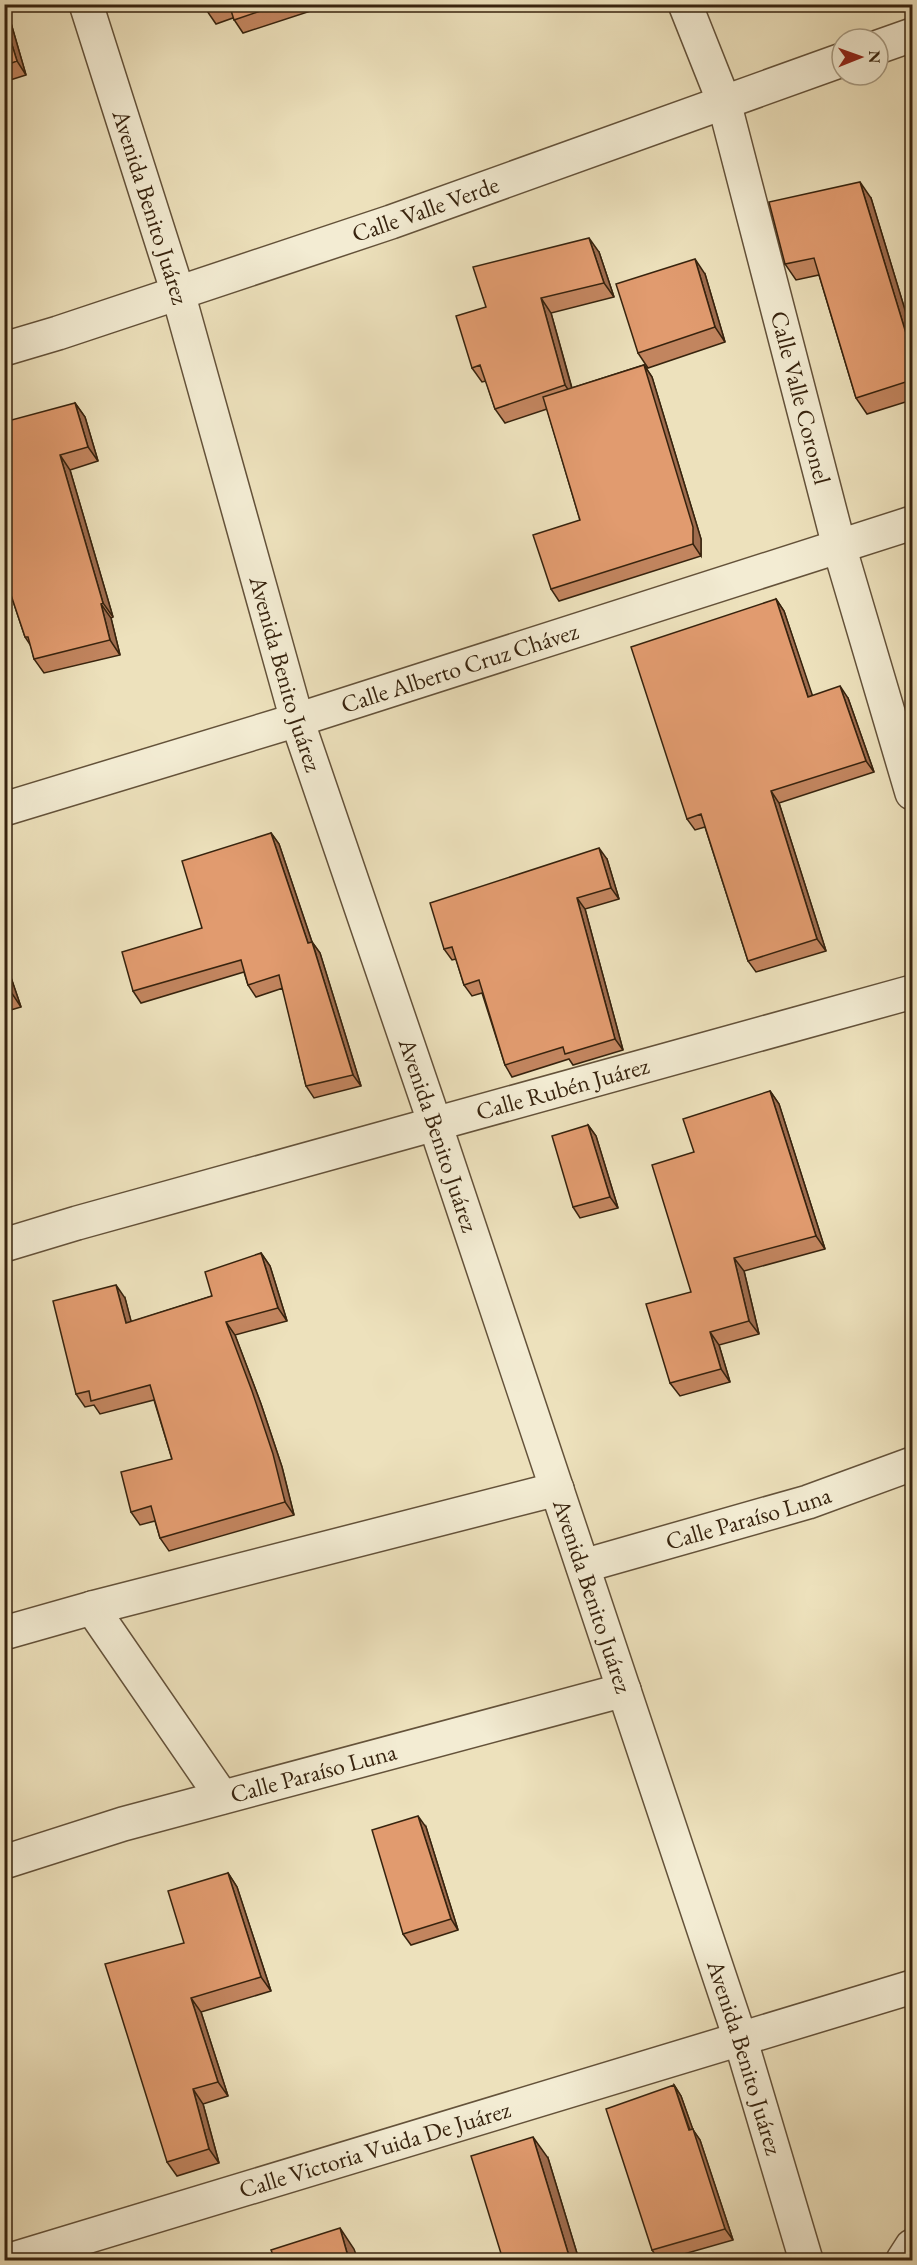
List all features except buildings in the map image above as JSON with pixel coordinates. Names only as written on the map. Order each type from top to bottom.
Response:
[{"type":"street","name":"Avenida Benito Juárez","points":[[86,4],[178,293],[297,720],[435,1124],[740,2037],[806,2260]]},
{"type":"street","name":"Calle Valle Coronel","points":[[685,4],[724,102],[839,546],[912,793]]},
{"type":"street","points":[[890,43],[912,35]]},
{"type":"street","name":"Calle Valle Verde","points":[[4,349],[391,222],[830,64]]},
{"type":"street","name":"Calle Alberto Cruz Chávez","points":[[4,809],[297,720],[912,523]]},
{"type":"street","name":"Calle Rubén Juárez","points":[[4,1245],[912,992]]},
{"type":"street","name":"Calle Paraíso Luna","points":[[583,1566],[808,1502],[912,1464]]},
{"type":"street","points":[[4,1633],[92,1608],[557,1489]]},
{"type":"street","points":[[92,1608],[222,1797]]},
{"type":"street","name":"Calle Paraíso Luna","points":[[4,1862],[123,1824],[624,1690]]},
{"type":"street","name":"Calle Victoria Vuida De Juárez","points":[[10,2260],[740,2037],[912,1987]]},
{"type":"street","points":[[903,2260],[912,2246]]}]
